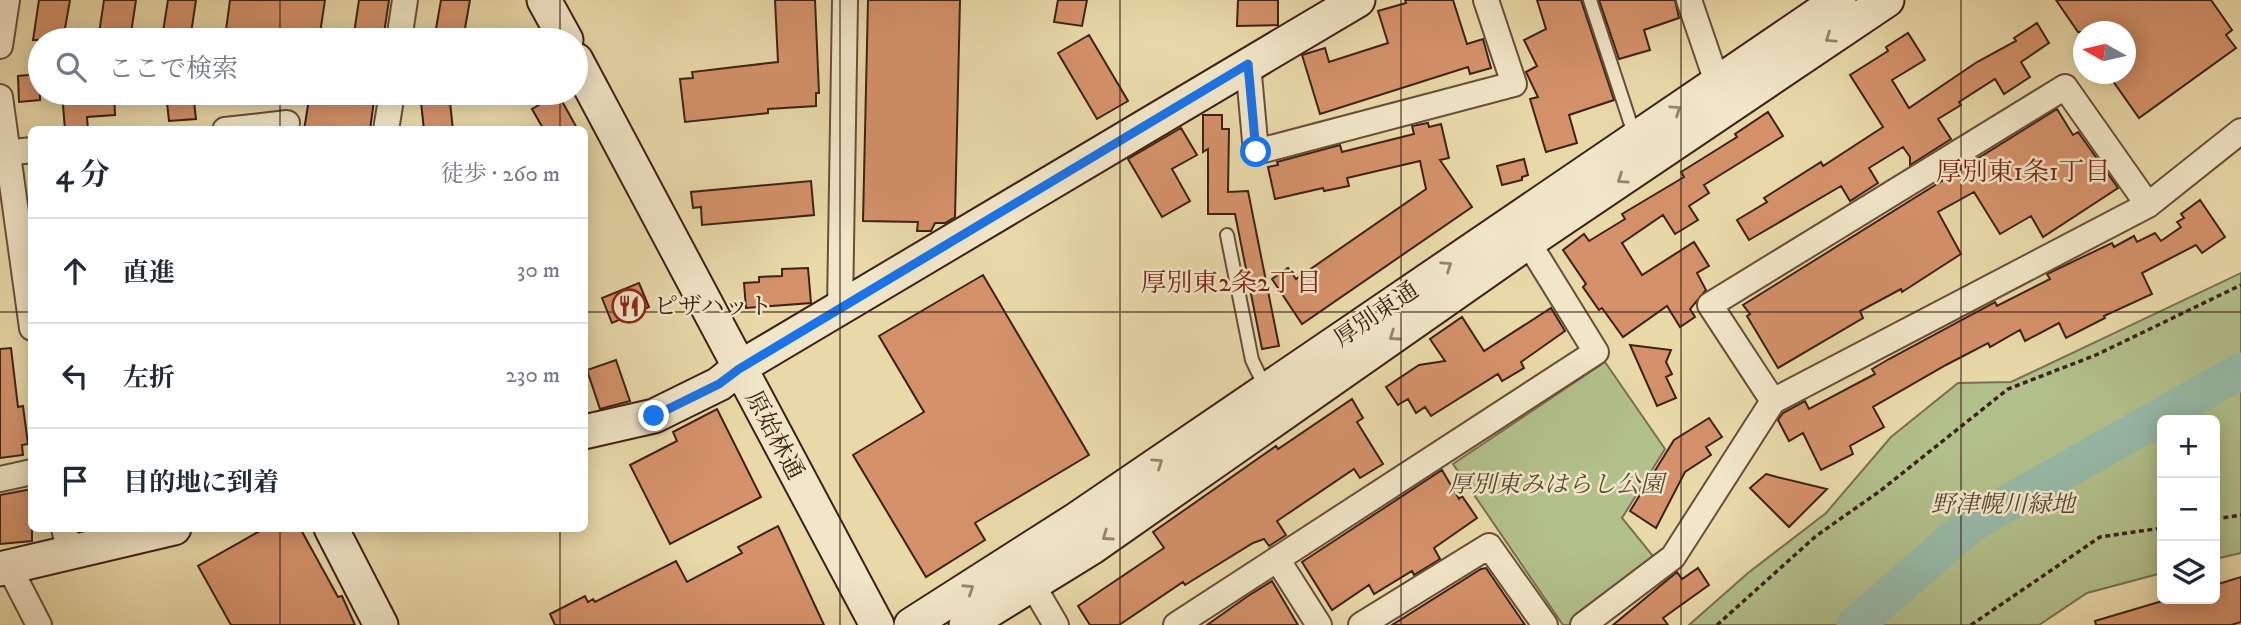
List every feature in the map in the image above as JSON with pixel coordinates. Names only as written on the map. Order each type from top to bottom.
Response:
[{"type":"street","points":[[0,46],[7,0]]},
{"type":"street","points":[[401,28],[405,0]]},
{"type":"street","points":[[544,0],[559,28]]},
{"type":"street","points":[[840,308],[845,0]]},
{"type":"street","points":[[588,431],[654,416],[719,384],[840,308],[1357,0]]},
{"type":"street","points":[[1248,64],[1256,152],[1514,84],[1486,0]]},
{"type":"street","points":[[1689,0],[1717,82]]},
{"type":"street","name":"厚別東通","points":[[911,625],[1077,519],[1839,0]]},
{"type":"street","name":"厚別東通","points":[[966,625],[1091,548],[1528,242],[1887,0]]},
{"type":"street","name":"原始林通","points":[[588,83],[877,625]]},
{"type":"street","points":[[1773,401],[1710,305],[2065,87],[2148,205]]},
{"type":"street","points":[[0,97],[28,301]]},
{"type":"street","points":[[387,126],[390,105]]},
{"type":"street","points":[[267,126],[287,123]]},
{"type":"street","points":[[1583,625],[1673,557],[1773,401],[2148,205],[2241,131]]},
{"type":"street","points":[[6,153],[28,150]]},
{"type":"street","points":[[1176,625],[1596,352],[1528,242]]},
{"type":"street","points":[[0,479],[28,473]]},
{"type":"street","points":[[39,625],[5,568],[67,541],[141,532]]},
{"type":"street","points":[[333,532],[381,625]]},
{"type":"street","points":[[1361,625],[1489,547],[1545,625]]},
{"type":"street","points":[[1277,559],[1319,625]]},
{"type":"street","points":[[1032,584],[1056,625]]},
{"type":"lane","points":[[1590,0],[1636,138]]},
{"type":"lane","points":[[1227,236],[1252,360],[1266,389]]},
{"type":"path","points":[[1717,625],[1816,536],[1880,491],[2008,389],[2096,355],[2241,285]]},
{"type":"path","points":[[2220,518],[2241,515]]},
{"type":"path","points":[[1971,625],[2101,537],[2157,528]]},
{"type":"green space","name":"野津幌川緑地","points":[[2241,273],[2241,553],[2220,558],[2220,415],[2157,415],[2157,574],[2087,593],[2039,625],[1689,625],[1748,573],[1826,513],[1891,437],[1958,383],[2011,382]]},
{"type":"green space","name":"厚別東みはらし公園","points":[[1605,362],[1665,449],[1622,518],[1657,561],[1570,625],[1563,625],[1453,464]]},
{"type":"building","points":[[39,0],[70,0],[65,28],[35,28]]},
{"type":"building","points":[[104,0],[136,0],[132,28],[100,28]]},
{"type":"building","points":[[168,0],[196,0],[192,28],[164,28]]},
{"type":"building","points":[[230,0],[325,0],[321,28],[226,28]]},
{"type":"building","points":[[359,0],[389,0],[385,28],[355,28]]},
{"type":"building","points":[[441,0],[470,0],[465,28],[436,28]]},
{"type":"building","points":[[775,0],[815,0],[819,93],[816,93],[816,106],[768,109],[768,113],[685,122],[680,79],[693,78],[692,72],[778,62]]},
{"type":"building","points":[[868,0],[960,0],[955,217],[945,223],[935,223],[931,231],[917,231],[918,222],[863,221]]},
{"type":"building","points":[[1058,0],[1087,0],[1082,26],[1054,22]]},
{"type":"building","points":[[1238,0],[1278,0],[1278,25],[1237,26]]},
{"type":"building","points":[[1405,0],[1453,0],[1467,44],[1483,39],[1491,68],[1470,74],[1468,67],[1320,114],[1302,55],[1325,48],[1329,62],[1388,43],[1378,11],[1406,3]]},
{"type":"building","points":[[1537,0],[1581,0],[1614,100],[1569,115],[1577,143],[1546,152],[1530,99],[1538,97],[1526,72],[1537,66],[1524,40],[1546,29]]},
{"type":"building","points":[[1599,0],[1675,0],[1679,18],[1644,30],[1650,50],[1619,59]]},
{"type":"building","points":[[2056,0],[2211,0],[2232,30],[2226,35],[2236,48],[2139,118],[2115,84],[2136,84],[2136,21],[2073,21],[2073,25]]},
{"type":"building","points":[[2037,23],[2049,43],[2021,62],[2030,77],[2004,94],[1995,79],[1959,102],[1961,105],[1938,119],[1951,139],[1910,165],[1910,157],[1903,147],[1869,168],[1878,183],[1850,201],[1841,186],[1749,240],[1737,220],[1767,202],[1764,198],[1821,162],[1823,166],[1883,127],[1850,75],[1888,51],[1886,47],[1908,33],[1925,60],[1892,80],[1909,108],[1977,62],[2016,41],[2014,38]]},
{"type":"building","points":[[1089,35],[1128,101],[1097,119],[1058,53]]},
{"type":"building","points":[[28,75],[28,101],[19,102],[18,76]]},
{"type":"building","points":[[63,105],[115,105],[115,115],[87,117],[88,126],[65,126]]},
{"type":"building","points":[[167,105],[194,105],[196,119],[169,121]]},
{"type":"building","points":[[308,105],[373,105],[371,126],[305,126]]},
{"type":"building","points":[[421,105],[450,105],[453,126],[424,126]]},
{"type":"building","points":[[539,105],[564,105],[576,126],[542,126],[532,109]]},
{"type":"building","points":[[2057,109],[2073,135],[2078,132],[2118,188],[2043,237],[2031,216],[2000,234],[1974,192],[1938,212],[1961,254],[1902,292],[1901,289],[1860,311],[1863,318],[1778,368],[1743,305]]},
{"type":"building","points":[[1768,112],[1783,136],[1704,185],[1709,193],[1689,206],[1698,220],[1675,234],[1663,215],[1622,243],[1642,275],[1694,242],[1709,266],[1697,273],[1706,290],[1690,309],[1695,317],[1680,327],[1667,306],[1623,337],[1583,287],[1586,284],[1563,250],[1584,234],[1589,241],[1625,219],[1622,214],[1684,177],[1681,172],[1737,137],[1735,134]]},
{"type":"building","points":[[1203,115],[1222,115],[1222,129],[1229,129],[1228,192],[1248,191],[1279,346],[1262,349],[1235,214],[1208,214],[1208,149],[1203,152]]},
{"type":"building","points":[[1428,123],[1429,127],[1441,124],[1449,158],[1440,160],[1472,207],[1302,324],[1272,279],[1288,268],[1296,279],[1426,189],[1420,161],[1347,178],[1349,186],[1324,191],[1323,188],[1275,199],[1268,167],[1278,165],[1277,162],[1340,145],[1342,152],[1414,134],[1412,126]]},
{"type":"building","points":[[1181,128],[1197,155],[1172,169],[1190,201],[1162,217],[1128,159]]},
{"type":"building","points":[[1524,159],[1528,175],[1522,177],[1522,180],[1502,185],[1497,166]]},
{"type":"building","points":[[811,181],[814,215],[702,225],[701,207],[693,208],[691,192]]},
{"type":"building","points":[[2200,200],[2225,237],[2202,253],[2196,245],[2142,273],[2152,294],[2104,316],[2105,318],[2066,338],[2059,323],[2025,341],[2020,330],[1990,347],[1988,343],[1946,365],[1873,407],[1884,427],[1850,446],[1853,454],[1821,470],[1803,433],[1789,441],[1778,420],[1783,413],[1805,401],[1809,409],[1875,374],[1872,369],[1889,359],[1995,302],[1997,306],[2050,279],[2047,274],[2112,243],[2114,247],[2134,236],[2137,242],[2155,233],[2161,241],[2181,227],[2177,222],[2184,218],[2181,214]]},
{"type":"building","points":[[808,268],[811,303],[746,308],[744,283],[759,282],[759,277],[782,276],[782,269]]},
{"type":"building","points":[[983,275],[1089,455],[975,523],[985,540],[926,577],[853,455],[924,412],[879,336]]},
{"type":"building","points":[[639,283],[649,307],[612,323],[602,298]]},
{"type":"building","points":[[1551,308],[1565,331],[1521,362],[1524,368],[1502,381],[1498,374],[1431,416],[1425,407],[1416,413],[1408,399],[1398,405],[1386,387],[1419,365],[1445,361],[1430,339],[1462,317],[1484,351]]},
{"type":"building","points":[[1630,345],[1671,350],[1666,362],[1672,374],[1666,377],[1676,398],[1657,406]]},
{"type":"building","points":[[11,348],[18,407],[23,406],[28,444],[22,445],[23,455],[0,458],[0,349]]},
{"type":"building","points":[[616,360],[630,401],[600,409],[588,370]]},
{"type":"building","points":[[1352,399],[1363,418],[1357,422],[1383,464],[1360,478],[1354,469],[1277,521],[1286,535],[1269,546],[1264,539],[1253,543],[1185,585],[1183,582],[1119,625],[1090,625],[1078,606],[1164,548],[1153,532],[1276,446],[1278,449]]},
{"type":"building","points":[[717,409],[761,497],[670,544],[630,465],[677,441],[673,432]]},
{"type":"building","points":[[1709,418],[1722,437],[1706,447],[1711,455],[1685,472],[1656,528],[1630,511],[1674,440]]},
{"type":"building","points":[[1442,470],[1459,499],[1462,496],[1477,518],[1434,548],[1440,559],[1414,575],[1412,571],[1374,594],[1369,585],[1332,610],[1302,562]]},
{"type":"building","points":[[1766,474],[1827,489],[1789,527],[1750,488]]},
{"type":"building","points":[[28,490],[28,532],[32,532],[32,541],[0,544],[0,495]]},
{"type":"building","points":[[778,526],[824,625],[555,625],[550,614],[585,596],[588,602],[593,599],[595,602],[676,561],[687,582],[742,553],[738,547]]},
{"type":"building","points":[[258,532],[302,532],[338,597],[342,596],[355,625],[231,625],[198,566]]},
{"type":"building","points":[[1486,568],[1525,625],[1392,625],[1481,569]]},
{"type":"building","points":[[1698,568],[1709,585],[1663,618],[1668,625],[1613,625],[1677,572],[1682,579]]},
{"type":"building","points":[[2241,577],[2241,622],[2231,625],[2096,625],[2095,621],[2157,603],[2220,604],[2220,583]]},
{"type":"building","points":[[1272,581],[1298,625],[1207,625],[1248,596]]},
{"type":"waterway","points":[[1855,625],[1971,524],[2241,371]]},
{"type":"place","name":"ピザハット","points":[[629,306]]},
{"type":"district","name":"厚別東1条1丁目","points":[[2023,171]]},
{"type":"district","name":"厚別東2条2丁目","points":[[1231,282]]},
{"type":"route","points":[[654,416],[719,384],[739,369],[1248,64],[1256,152]]}]
